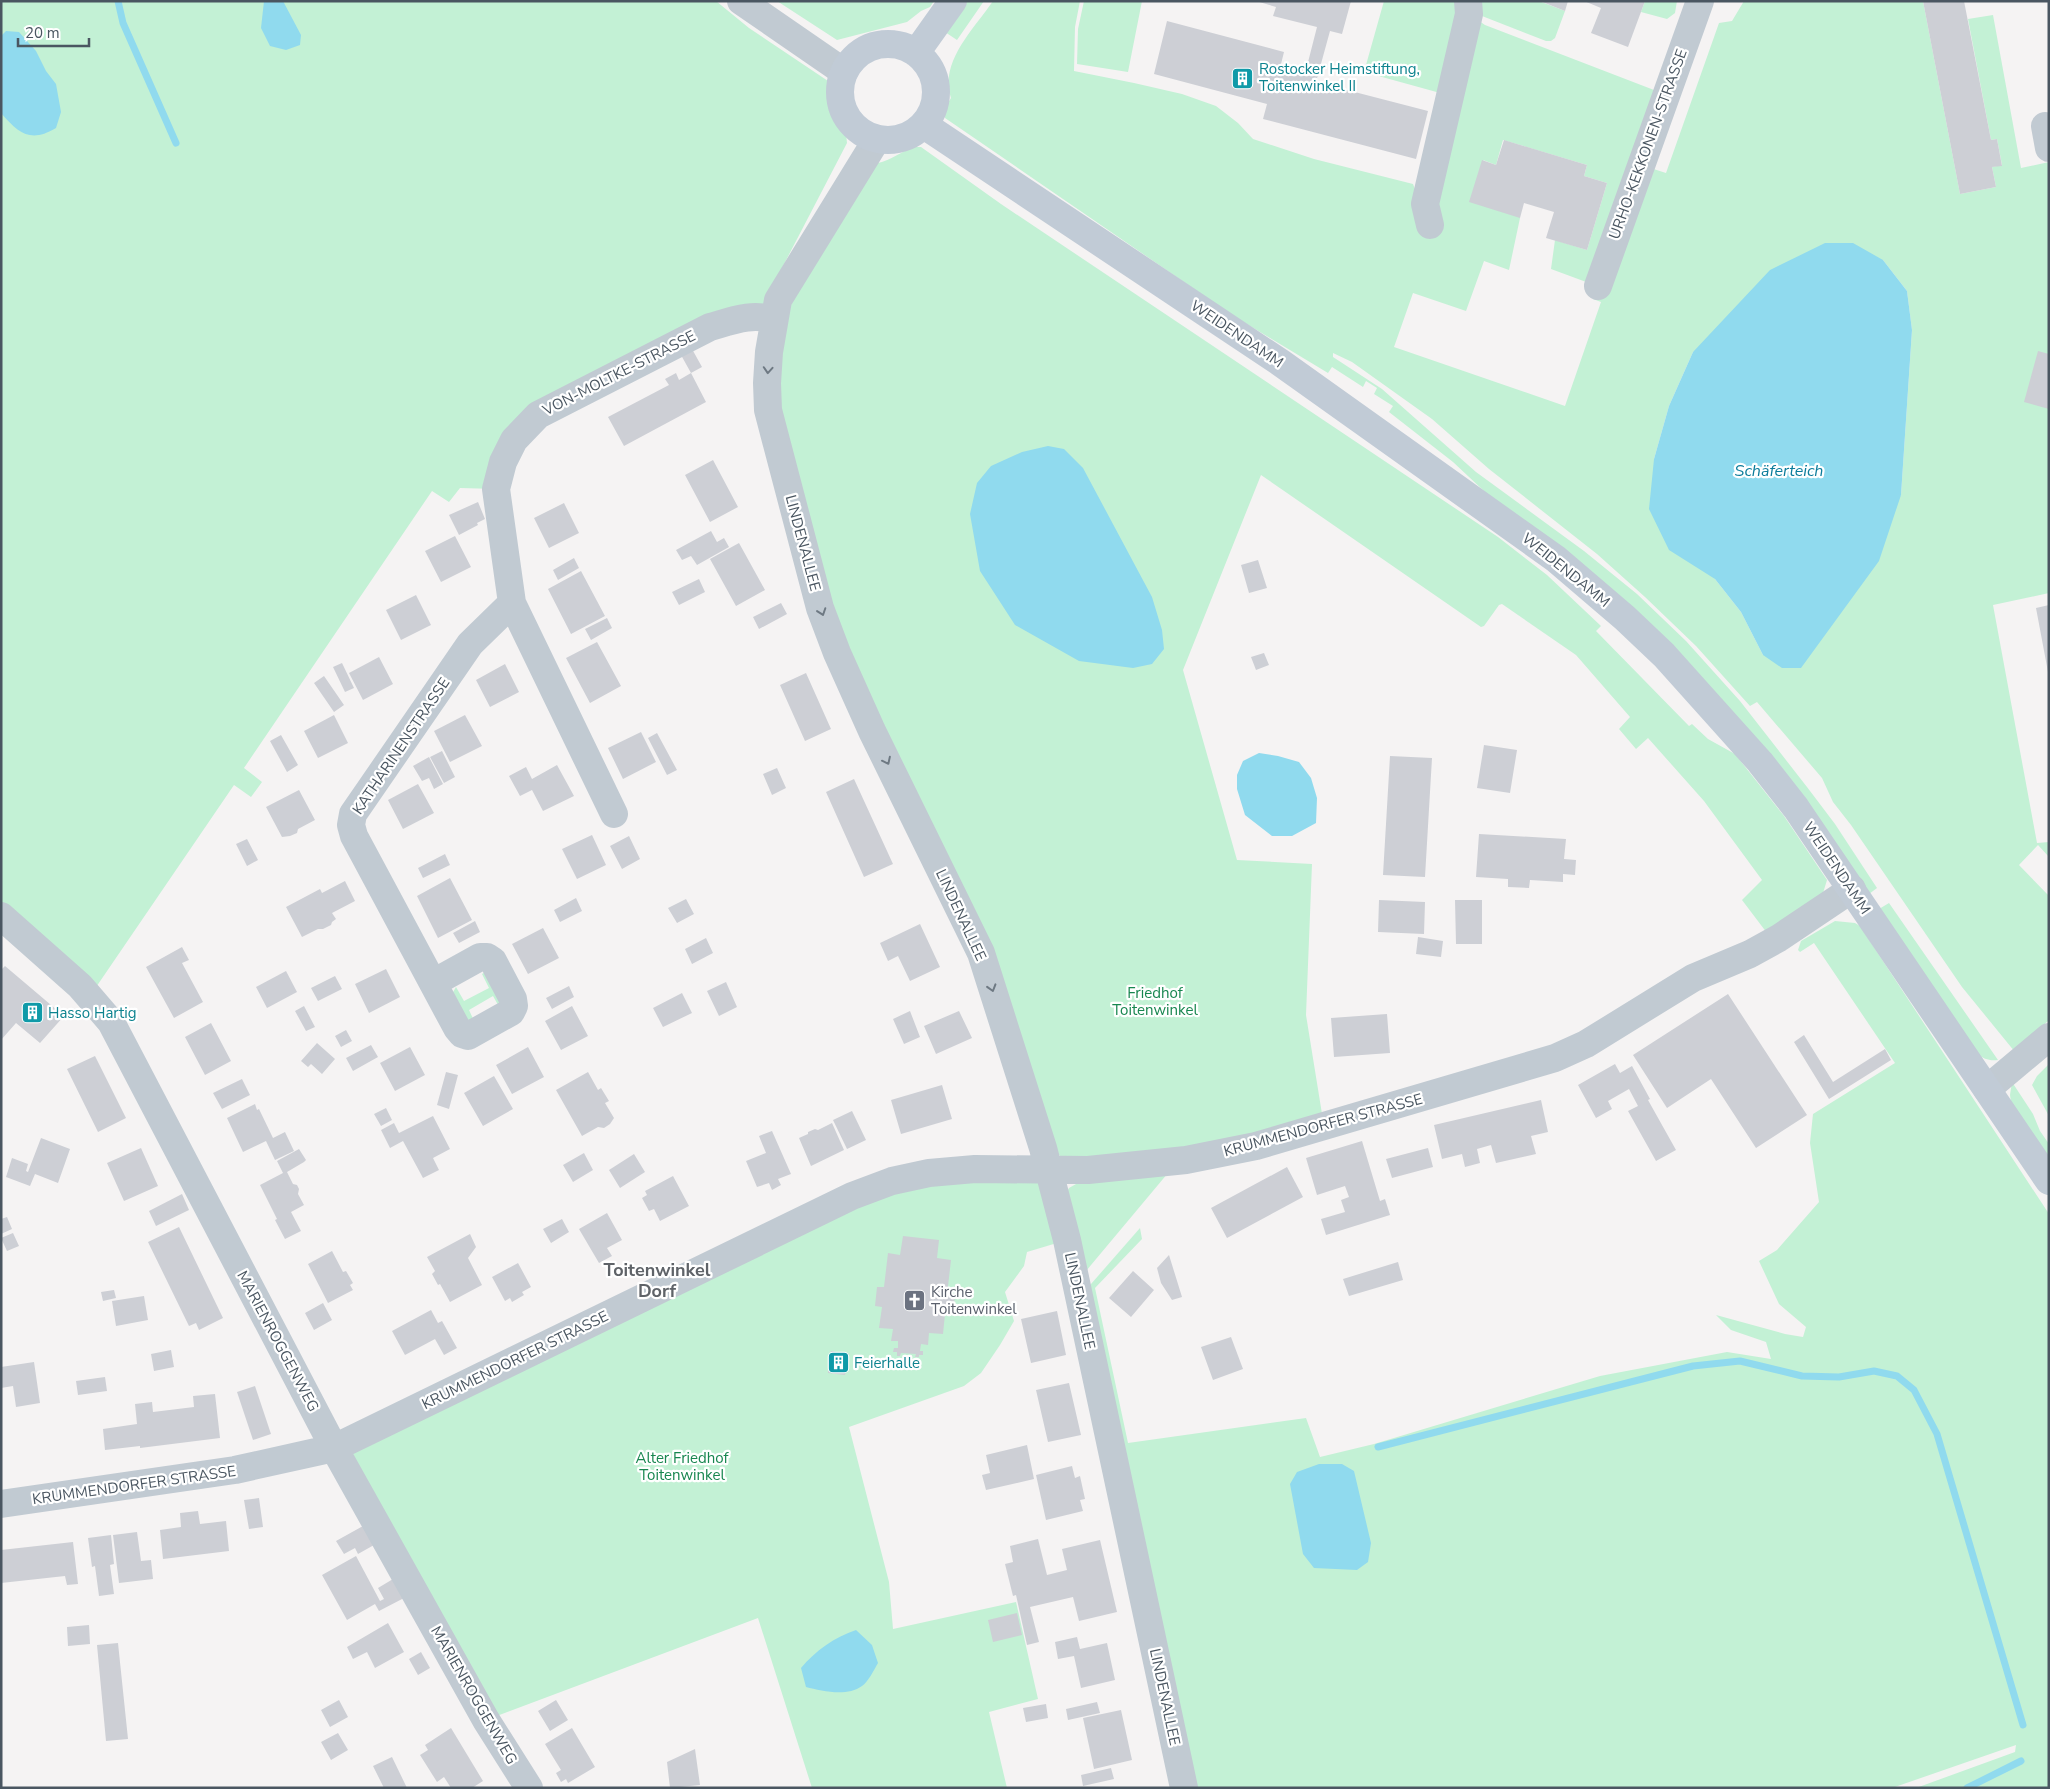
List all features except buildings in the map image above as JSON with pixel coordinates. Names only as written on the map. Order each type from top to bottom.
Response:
[{"type":"street","points":[[740,1],[844,72]]},
{"type":"street","points":[[916,53],[953,1]]},
{"type":"street","points":[[1430,225],[1425,204],[1469,14],[1468,1]]},
{"type":"street","name":"URHO-KEKKONEN-STRASSE","points":[[1598,286],[1700,1]]},
{"type":"street","points":[[890,44],[904,46],[916,53],[931,70],[936,93],[930,115],[924,125],[910,135],[894,140],[877,139],[856,128],[842,108],[840,83],[844,72],[857,55],[876,45],[890,44]]},
{"type":"street","name":"WEIDENDAMM","points":[[924,125],[1280,363],[1556,559],[1638,630],[1709,704],[1760,762],[1796,808],[2049,1181]]},
{"type":"street","name":"LINDENALLEE","points":[[877,139],[778,300],[773,321],[767,383],[768,410],[820,608],[836,653],[872,731],[982,953],[1049,1171],[1067,1240],[1184,1788]]},
{"type":"street","name":"VON-MOLTKE-STRASSE","points":[[614,814],[512,603],[496,489],[503,462],[514,440],[538,415],[710,327],[737,320],[766,317],[773,321]]},
{"type":"street","name":"KATHARINENSTRASSE","points":[[432,983],[354,836],[351,825],[353,814],[470,644],[512,603]]},
{"type":"street","name":"KRUMMENDORFER STRASSE","points":[[1,1504],[235,1470],[334,1448],[852,1196],[892,1181],[929,1174],[975,1169],[1088,1170],[1186,1160],[1256,1146],[1555,1058],[1586,1044],[1693,978],[1750,954],[1779,938],[1852,889]]},
{"type":"street","name":"MARIENROGGENWEG","points":[[1,916],[80,986],[111,1022],[334,1448],[486,1720],[529,1788]]},
{"type":"street","points":[[1988,1089],[2049,1037]]},
{"type":"green space","points":[[1,1],[716,1],[749,28],[831,83],[846,133],[847,143],[770,291],[766,317],[538,415],[496,489],[460,488],[449,502],[432,491],[244,768],[262,782],[251,797],[234,785],[90,996],[1,916]]},
{"type":"green space","points":[[777,1],[934,1],[930,7],[921,11],[907,22],[837,40]]},
{"type":"green space","points":[[966,1],[984,1],[957,40],[945,32]]},
{"type":"green space","points":[[993,1],[1080,1],[1075,27],[1074,71],[1182,94],[1216,106],[1238,123],[1253,139],[1314,159],[1413,184],[1416,192],[1451,96],[1364,72],[1384,1],[1468,1],[1469,14],[1485,25],[1667,95],[1641,165],[1666,173],[1719,23],[1732,21],[1744,1],[1923,1],[1960,194],[1996,187],[1992,167],[2002,165],[1997,139],[1991,140],[1968,19],[1993,15],[2021,168],[2049,162],[2049,593],[1993,605],[2037,843],[2049,842],[2049,857],[2038,845],[2019,865],[2049,896],[2049,1020],[2015,1052],[1962,987],[1851,825],[1833,802],[1822,778],[1757,702],[1750,706],[1696,646],[1645,597],[1597,554],[1489,469],[1432,419],[1352,362],[1333,353],[1333,357],[1382,389],[1476,472],[1584,551],[1637,594],[1686,641],[1740,701],[1807,787],[1835,824],[1877,888],[1869,894],[1781,769],[1453,462],[1389,412],[1393,406],[1374,394],[1377,388],[1366,381],[1363,387],[1332,367],[1328,373],[1232,315],[945,118],[943,111],[951,98],[950,72],[954,59],[960,46]],"holes":[[[1503,140],[1587,165],[1584,176],[1607,183],[1587,250],[1555,240],[1551,269],[1597,286],[1593,299],[1601,302],[1565,406],[1394,347],[1413,293],[1466,311],[1484,261],[1509,270],[1520,218],[1483,160],[1496,165]],[[1883,260],[1907,291],[1912,330],[1901,495],[1763,655],[1741,612],[1715,579],[1654,459],[1669,406],[1693,352]]]},
{"type":"green space","points":[[1084,1],[1142,1],[1128,72],[1077,64],[1078,29]]},
{"type":"green space","points":[[1475,1],[1539,1],[1565,11],[1555,38],[1551,41],[1546,41],[1482,16]]},
{"type":"green space","points":[[1645,1],[1677,1],[1675,13],[1667,19],[1641,12]]},
{"type":"green space","name":"Friedhof Toitenwinkel","points":[[913,147],[921,147],[1001,204],[1498,537],[1547,575],[1601,626],[1596,631],[1689,726],[1692,724],[1708,739],[1735,754],[1784,816],[1827,880],[1823,893],[1767,933],[1742,900],[1762,880],[1704,801],[1648,738],[1636,749],[1619,729],[1630,717],[1576,655],[1502,604],[1499,605],[1484,626],[1481,627],[1261,475],[1183,670],[1237,860],[1312,864],[1306,1015],[1323,1120],[1203,1151],[1070,1162],[1060,1156],[1055,1149],[981,953],[820,608],[769,352],[837,206],[878,163]]},
{"type":"green space","points":[[1889,903],[1998,1060],[1987,1059],[1977,1054],[1879,909]]},
{"type":"green space","points":[[1835,921],[1855,923],[1860,926],[2049,1214],[2049,1788],[1916,1788],[2015,1752],[2016,1745],[1892,1788],[1190,1788],[1084,1292],[1140,1228],[1142,1239],[1095,1288],[1128,1443],[1306,1418],[1320,1457],[1374,1444],[1600,1376],[1727,1352],[1771,1359],[1766,1342],[1731,1330],[1716,1315],[1785,1334],[1803,1337],[1806,1327],[1779,1304],[1759,1261],[1777,1250],[1819,1202],[1810,1143],[1813,1114],[1895,1063],[1814,943],[1800,952],[1798,950],[1801,941]]},
{"type":"green space","points":[[485,972],[493,975],[502,1012],[493,996],[469,1010],[476,1025],[469,1025],[452,994],[456,987],[464,1001],[489,988],[482,974]]},
{"type":"green space","points":[[2049,1064],[2049,1116],[2032,1085],[2037,1076]]},
{"type":"green space","points":[[2012,1082],[2033,1114],[2040,1131],[2049,1144],[2049,1160],[2011,1102]]},
{"type":"green space","name":"Alter Friedhof Toitenwinkel","points":[[1049,1171],[1067,1240],[1027,1252],[1024,1266],[1005,1292],[1014,1321],[981,1373],[964,1386],[849,1427],[889,1582],[893,1629],[1016,1602],[1038,1699],[989,1712],[1007,1788],[812,1788],[758,1618],[486,1720],[334,1448],[852,1196]]},
{"type":"green space","points":[[1168,1173],[1081,1277],[1065,1195],[1069,1188],[1083,1180]]},
{"type":"water","points":[[264,1],[283,1],[301,35],[300,45],[286,50],[270,46],[261,28]]},
{"type":"water","points":[[6,31],[19,32],[36,51],[46,71],[56,84],[61,112],[56,128],[47,133],[39,135],[26,134],[14,126],[1,113],[1,36]]},
{"type":"water","name":"Schäferteich","points":[[1825,243],[1853,243],[1883,260],[1907,291],[1912,330],[1901,495],[1879,561],[1801,668],[1782,668],[1763,655],[1741,612],[1715,579],[1669,550],[1649,509],[1654,459],[1669,406],[1693,352],[1770,270]]},
{"type":"water","points":[[1048,446],[1064,449],[1083,468],[1152,597],[1162,630],[1164,649],[1152,664],[1133,668],[1079,661],[1015,625],[980,571],[970,514],[977,483],[991,466],[1022,452]]},
{"type":"water","points":[[1259,753],[1299,762],[1311,778],[1317,798],[1316,823],[1292,836],[1272,836],[1245,815],[1237,789],[1237,775],[1243,761]]},
{"type":"water","points":[[1319,1464],[1342,1464],[1354,1471],[1371,1543],[1368,1562],[1357,1570],[1314,1568],[1303,1554],[1290,1484],[1297,1472]]},
{"type":"water","points":[[856,1630],[872,1645],[878,1663],[866,1682],[856,1689],[842,1692],[806,1687],[801,1668],[826,1645]]},
{"type":"waterway","points":[[118,1],[123,23],[176,143]]},
{"type":"waterway","points":[[1378,1447],[1693,1366],[1740,1361],[1802,1376],[1839,1377],[1874,1371],[1897,1376],[1914,1390],[1937,1434],[2023,1725]]},
{"type":"waterway","points":[[1967,1788],[2021,1761]]},
{"type":"place","name":"Rostocker Heimstiftung, Toitenwinkel II","points":[[1243,78]]},
{"type":"place","name":"Hasso Hartig","points":[[32,1013]]},
{"type":"place","name":"Kirche Toitenwinkel","points":[[915,1301]]},
{"type":"place","name":"Feierhalle","points":[[838,1363]]},
{"type":"district","name":"Toitenwinkel Dorf","points":[[657,1280]]}]
